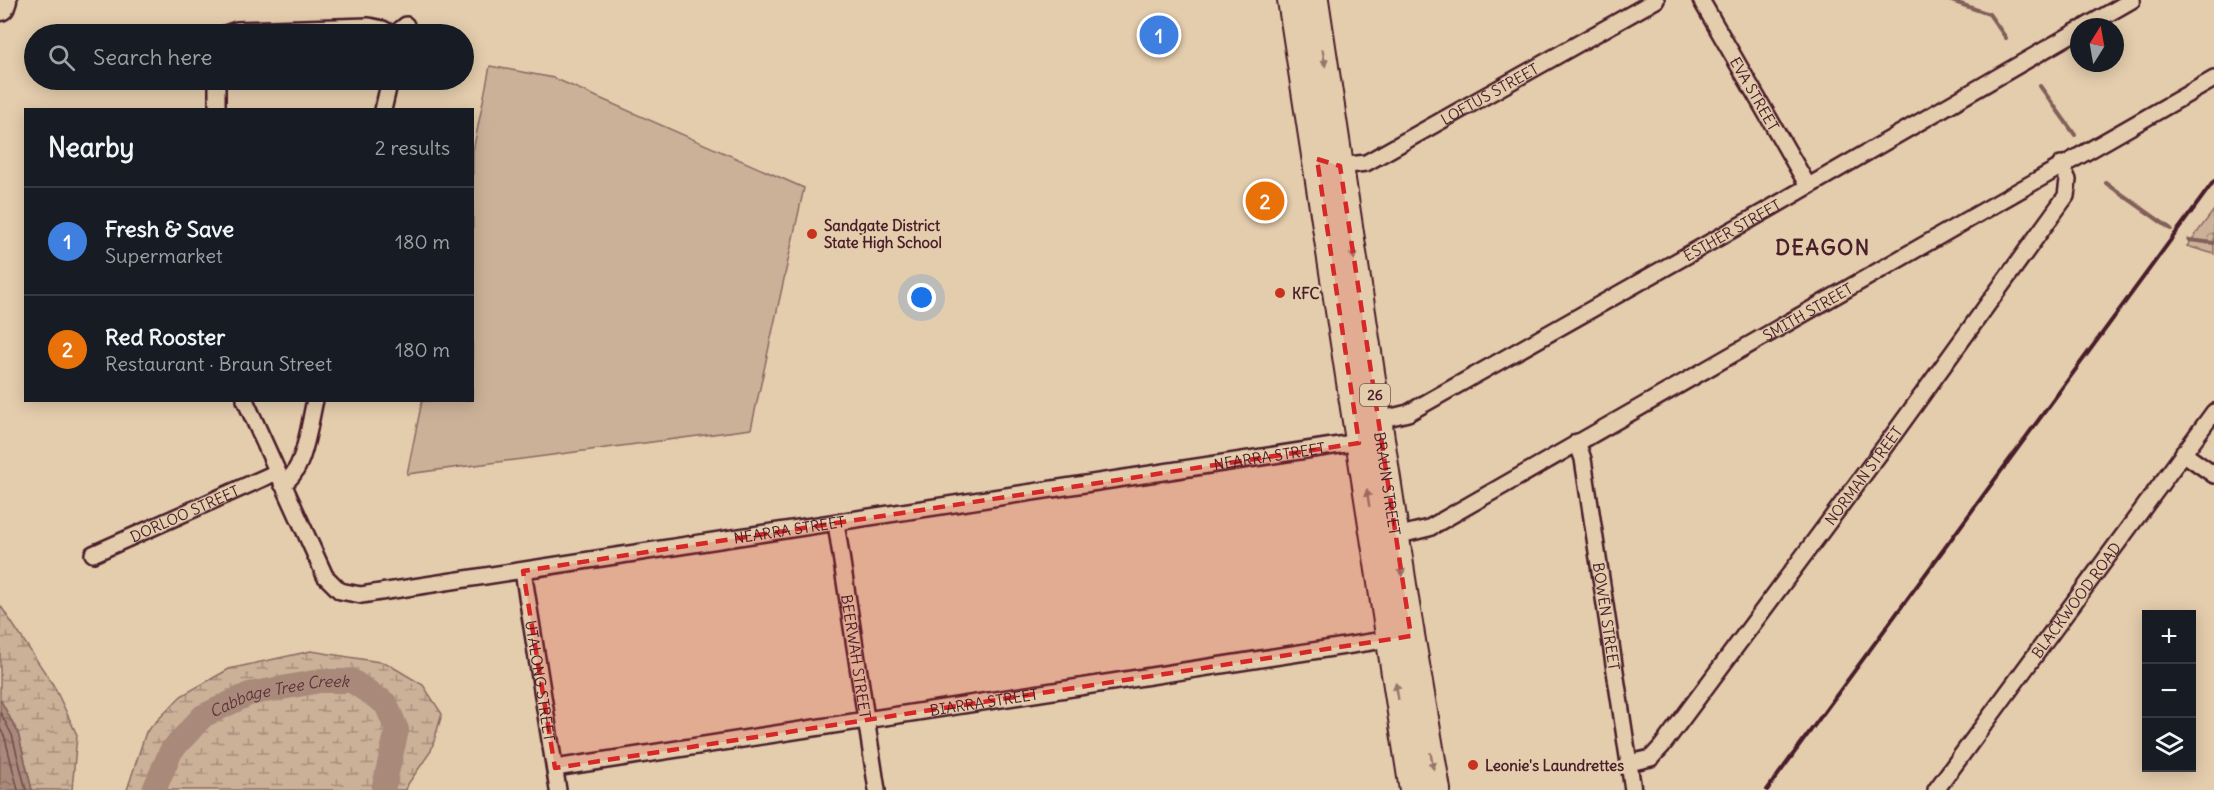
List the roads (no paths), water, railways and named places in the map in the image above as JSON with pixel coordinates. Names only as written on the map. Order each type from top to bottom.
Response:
[{"type":"highway","points":[[0,6],[2,0]]},
{"type":"highway","name":"BRAUN STREET","points":[[1291,0],[1329,163],[1379,420],[1396,536],[1400,638],[1413,790]]},
{"type":"highway","name":"BRAUN STREET","points":[[1315,0],[1329,163],[1359,442],[1400,638],[1437,790]]},
{"type":"street","name":"LOFTUS STREET","points":[[1329,163],[1366,163],[1656,0]]},
{"type":"street","name":"EVA STREET","points":[[1701,0],[1808,186]]},
{"type":"street","points":[[2101,18],[2132,0]]},
{"type":"street","name":"ESTHER STREET","points":[[1379,420],[1408,413],[2070,35]]},
{"type":"street","name":"SMITH STREET","points":[[1396,536],[1429,528],[2061,164],[2214,79]]},
{"type":"street","points":[[216,90],[217,108]]},
{"type":"street","points":[[383,108],[388,90]]},
{"type":"street","name":"NORMAN STREET","points":[[1629,763],[1651,758],[1662,746],[1987,307],[2066,195],[2068,180],[2061,164]]},
{"type":"street","name":"NEARRA STREET","points":[[246,402],[325,576],[340,591],[361,595],[1359,442]]},
{"type":"street","points":[[280,478],[293,477],[300,464],[315,402]]},
{"type":"street","name":"BLACKWOOD ROAD","points":[[1936,790],[2214,412]]},
{"type":"street","name":"BOWEN STREET","points":[[1577,442],[1583,459],[1633,790]]},
{"type":"street","points":[[2183,453],[2214,476]]},
{"type":"street","name":"DORLOO STREET","points":[[93,554],[280,478]]},
{"type":"street","name":"BEERWAH STREET","points":[[836,523],[877,790]]},
{"type":"street","name":"UTALONG STREET","points":[[523,571],[558,790]]},
{"type":"street","name":"BIARRA STREET","points":[[555,768],[1400,638]]},
{"type":"water","points":[[0,699],[18,733],[32,790],[0,790]]},
{"type":"waterway","points":[[1949,0],[1989,14],[2006,38]]},
{"type":"waterway","points":[[2040,86],[2075,135]]},
{"type":"waterway","points":[[2106,183],[2171,229]]},
{"type":"waterway","points":[[2189,240],[2214,243]]},
{"type":"waterway","name":"Cabbage Tree Creek","points":[[154,790],[171,751],[203,716],[249,694],[320,681],[352,681],[386,704],[397,730],[383,790]]},
{"type":"railway","points":[[1767,790],[2214,181]]},
{"type":"place","name":"Fresh & Save","points":[[1159,35]]},
{"type":"place","name":"Red Rooster","points":[[1265,201]]},
{"type":"place","name":"Sandgate District State High School","points":[[812,234]]},
{"type":"place","name":"KFC","points":[[1280,293]]},
{"type":"place","name":"Leonie's Laundrettes","points":[[1473,765]]},
{"type":"district","name":"DEAGON","points":[[1823,247]]}]
